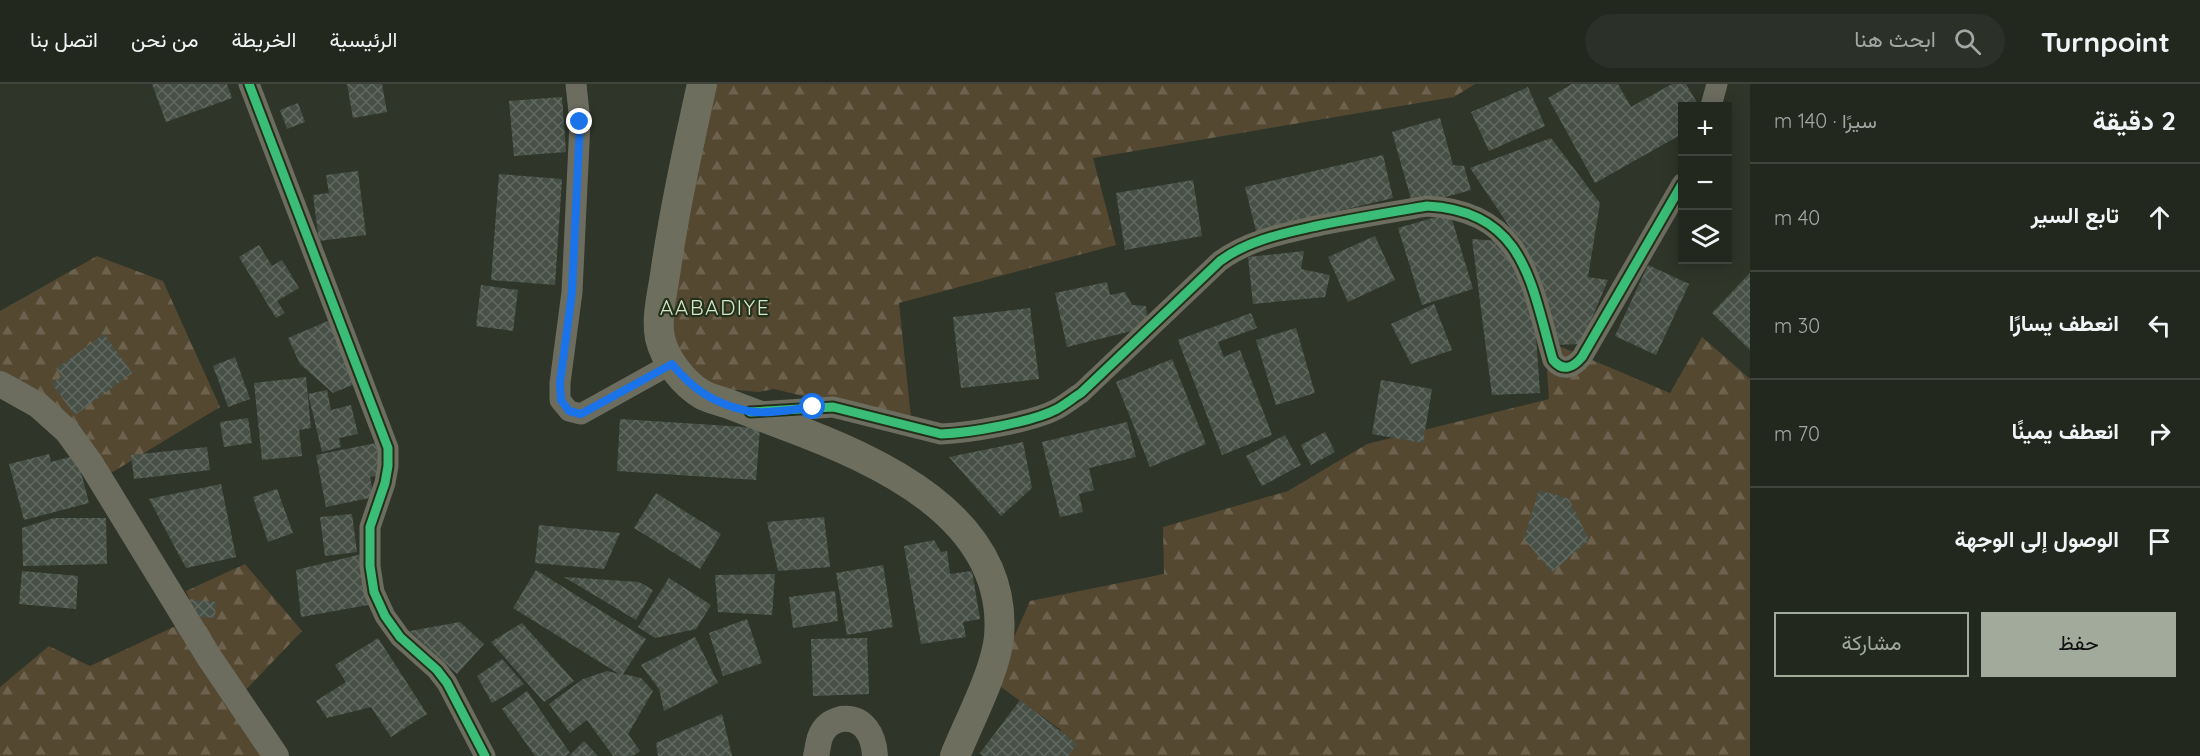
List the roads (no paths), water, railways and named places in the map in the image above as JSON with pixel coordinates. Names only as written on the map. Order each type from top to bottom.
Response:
[{"type":"main road","points":[[702,84],[672,226],[659,317],[660,339],[672,364],[686,381],[704,395],[824,440],[875,464],[922,492],[954,519],[974,541],[989,573],[997,602],[999,638],[995,658],[955,756]]},
{"type":"street","points":[[249,84],[388,448],[385,483],[370,527],[370,566],[374,592],[385,616],[400,637],[437,670],[447,683],[485,756]]},
{"type":"street","points":[[576,84],[580,122],[572,292],[560,383],[561,400],[569,411],[581,414],[672,364]]},
{"type":"street","points":[[1712,102],[1718,84]]},
{"type":"street","points":[[750,412],[833,407],[941,434],[959,433],[1040,416],[1081,393],[1232,252],[1287,232],[1427,206],[1447,207],[1484,220],[1513,247],[1534,290],[1553,360],[1558,366],[1571,367],[1582,357],[1678,193]]},
{"type":"street","points":[[0,384],[38,405],[67,431],[91,465],[209,657],[276,756]]},
{"type":"street","points":[[816,756],[821,734],[832,722],[842,719],[861,722],[873,740],[875,756]]},
{"type":"district","name":"AABADIYE","points":[[715,307]]}]
